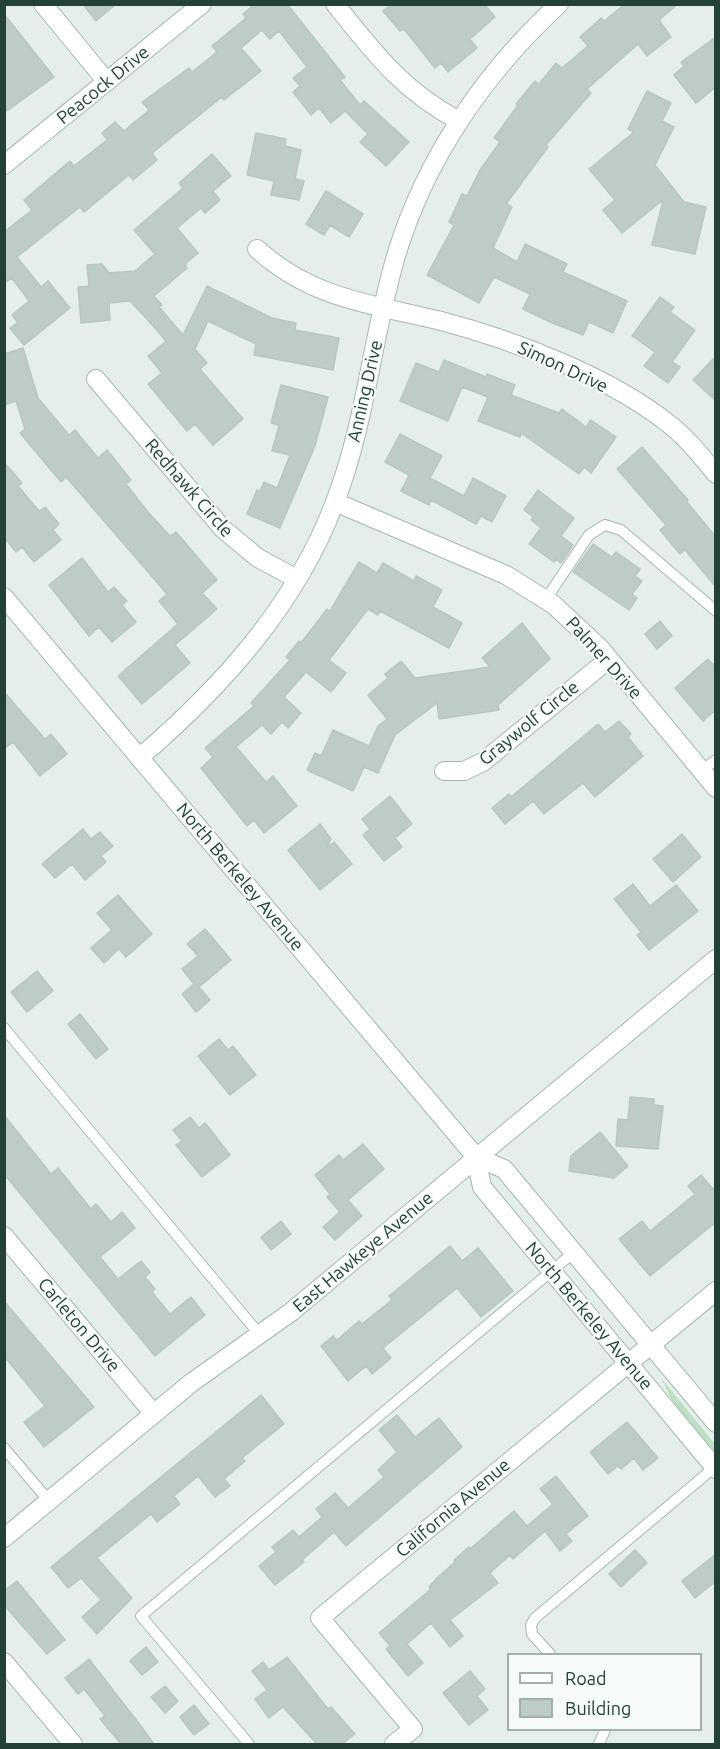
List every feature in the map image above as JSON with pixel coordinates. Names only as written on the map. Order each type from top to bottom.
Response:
[{"type":"street","points":[[43,4],[107,82]]},
{"type":"street","name":"Peacock Drive","points":[[4,165],[202,4]]},
{"type":"street","points":[[335,4],[402,83],[424,101],[459,121]]},
{"type":"street","name":"Anning Drive","points":[[139,758],[194,709],[226,676],[271,620],[297,579],[335,502],[363,410],[396,257],[414,208],[459,121],[508,56],[558,4]]},
{"type":"street","name":"Simon Drive","points":[[257,249],[282,270],[311,287],[383,309],[492,336],[572,368],[660,417],[689,443],[716,474]]},
{"type":"street","name":"Redhawk Circle","points":[[96,379],[234,540],[258,558],[297,579]]},
{"type":"street","name":"Palmer Drive","points":[[335,502],[497,570],[546,599],[577,624],[708,766],[716,788]]},
{"type":"street","name":"North Berkeley Avenue","points":[[4,597],[476,1157],[504,1169],[716,1423]]},
{"type":"street","name":"Graywolf Circle","points":[[444,771],[464,771],[483,762],[609,659]]},
{"type":"street","name":"East Hawkeye Avenue","points":[[4,1538],[191,1383],[291,1312],[716,958]]},
{"type":"street","name":"North Berkeley Avenue","points":[[476,1157],[482,1187],[715,1467]]},
{"type":"street","name":"Carleton Drive","points":[[4,1236],[154,1414]]},
{"type":"street","name":"California Avenue","points":[[394,1744],[413,1729],[320,1618],[716,1292]]},
{"type":"street","points":[[4,1662],[73,1744]]},
{"type":"lane","points":[[546,599],[590,535],[605,525],[621,530],[716,611]]},
{"type":"lane","points":[[4,1028],[260,1335]]},
{"type":"lane","points":[[249,1744],[141,1616],[573,1253]]},
{"type":"lane","points":[[4,1448],[49,1501]]},
{"type":"lane","points":[[549,1653],[532,1634],[531,1625],[535,1618],[715,1467]]},
{"type":"green space","points":[[661,1378],[715,1444],[715,1450],[711,1449],[675,1406]]},
{"type":"building","points":[[83,4],[116,4],[96,21]]},
{"type":"building","points":[[255,4],[287,4],[345,77],[340,80],[360,105],[364,101],[409,142],[386,166],[360,142],[368,134],[345,111],[331,123],[319,108],[311,115],[293,92],[300,86],[293,78],[307,67],[279,31],[270,39],[262,30],[241,48],[261,71],[224,100],[222,97],[152,153],[157,160],[133,180],[129,175],[84,212],[80,207],[17,257],[41,287],[48,281],[70,308],[24,345],[10,328],[18,323],[12,315],[29,301],[12,278],[4,283],[4,232],[32,210],[24,200],[70,161],[74,166],[107,140],[102,133],[115,122],[124,131],[149,110],[142,102],[189,68],[192,72],[217,52],[212,46],[246,18],[243,14]]},
{"type":"building","points":[[391,4],[484,4],[495,17],[470,39],[477,48],[448,72],[441,63],[435,68],[404,29],[400,31],[383,11]]},
{"type":"building","points":[[625,4],[678,4],[659,20],[671,37],[647,56],[638,44],[587,89],[591,93],[546,145],[548,147],[506,204],[512,207],[493,248],[517,262],[525,244],[567,264],[563,272],[627,301],[613,333],[589,322],[583,335],[550,322],[523,309],[530,294],[494,277],[479,303],[427,275],[454,225],[449,222],[462,194],[467,196],[480,170],[500,142],[494,138],[518,105],[516,104],[535,81],[539,84],[556,63],[562,68],[588,46],[580,37],[601,18],[604,21]]},
{"type":"building","points":[[4,14],[54,77],[4,113]]},
{"type":"building","points":[[716,37],[716,87],[696,103],[674,75],[684,66],[681,62]]},
{"type":"building","points":[[647,91],[671,103],[662,121],[674,127],[655,165],[684,202],[706,207],[695,254],[652,245],[663,200],[622,233],[603,210],[615,200],[589,169],[634,132],[628,129]]},
{"type":"building","points":[[256,133],[286,139],[285,146],[301,150],[295,179],[304,181],[299,200],[271,195],[274,181],[247,175]]},
{"type":"building","points":[[212,154],[231,176],[213,191],[220,200],[205,213],[201,208],[177,228],[198,253],[185,264],[187,268],[154,296],[162,305],[159,307],[183,335],[207,286],[272,318],[296,323],[295,330],[339,338],[333,370],[254,355],[256,344],[208,321],[195,349],[207,363],[200,369],[243,419],[213,445],[195,424],[187,431],[148,384],[162,373],[148,356],[166,341],[130,301],[109,303],[110,320],[81,323],[78,287],[89,286],[87,265],[102,264],[109,273],[135,271],[155,254],[134,230],[183,188],[179,183]]},
{"type":"building","points":[[326,191],[363,214],[349,237],[330,225],[324,235],[306,224]]},
{"type":"building","points":[[660,297],[674,307],[670,312],[695,330],[672,362],[680,367],[668,383],[644,366],[655,352],[632,336]]},
{"type":"building","points":[[23,348],[38,398],[69,435],[75,430],[98,458],[107,450],[131,480],[126,484],[148,512],[170,536],[176,532],[217,580],[202,593],[217,609],[175,645],[190,663],[142,704],[118,676],[178,624],[159,601],[167,594],[66,477],[61,482],[20,433],[25,429],[16,401],[4,405],[4,354]]},
{"type":"building","points":[[716,356],[716,401],[693,380]]},
{"type":"building","points":[[444,360],[486,377],[487,374],[515,385],[511,395],[559,413],[562,409],[586,427],[591,420],[616,437],[591,473],[584,467],[579,474],[521,433],[520,437],[478,421],[488,397],[462,387],[448,421],[400,401],[416,363],[439,372]]},
{"type":"building","points":[[281,385],[328,397],[315,446],[280,528],[247,514],[257,490],[260,491],[264,482],[277,488],[290,455],[272,451],[279,425],[271,423]]},
{"type":"building","points":[[400,434],[442,456],[430,478],[464,496],[473,478],[506,496],[492,522],[481,516],[476,524],[431,500],[429,505],[401,491],[409,475],[385,462]]},
{"type":"building","points":[[642,447],[688,500],[687,502],[716,537],[716,587],[685,550],[680,554],[660,530],[666,525],[617,469]]},
{"type":"building","points":[[4,462],[22,483],[18,486],[39,511],[45,507],[59,524],[53,530],[61,540],[34,562],[22,547],[16,552],[4,537]]},
{"type":"building","points":[[538,490],[574,518],[561,536],[573,545],[561,563],[556,559],[554,562],[529,544],[541,528],[524,510]]},
{"type":"building","points":[[593,544],[612,557],[616,552],[640,569],[635,576],[642,581],[632,594],[637,598],[629,610],[573,572]]},
{"type":"building","points":[[82,558],[108,592],[114,587],[127,601],[122,605],[136,622],[112,642],[99,627],[89,636],[49,585]]},
{"type":"building","points":[[359,562],[377,573],[383,563],[414,581],[416,576],[442,590],[433,607],[462,623],[449,648],[380,611],[378,615],[368,609],[329,660],[346,673],[331,692],[306,672],[284,697],[301,713],[288,728],[282,722],[271,734],[262,725],[236,747],[266,782],[273,776],[297,806],[264,833],[254,820],[247,826],[201,768],[213,757],[205,748],[254,706],[251,703],[290,660],[286,657],[299,641],[301,643],[327,609],[330,611]]},
{"type":"building","points":[[660,621],[672,636],[657,649],[645,634]]},
{"type":"building","points":[[522,623],[550,659],[498,705],[499,710],[439,719],[437,703],[395,735],[378,773],[364,767],[353,791],[307,770],[315,753],[321,756],[333,730],[369,746],[378,726],[387,719],[368,695],[388,678],[385,674],[401,661],[415,678],[490,667],[482,658]]},
{"type":"building","points":[[708,659],[716,668],[716,710],[703,721],[675,688]]},
{"type":"building","points":[[4,692],[45,739],[51,734],[67,754],[40,776],[13,742],[4,749]]},
{"type":"building","points":[[619,721],[631,734],[628,737],[643,756],[595,797],[583,783],[544,814],[533,801],[505,824],[492,808],[509,794],[511,797],[598,724],[605,732]]},
{"type":"building","points":[[390,796],[412,824],[395,838],[402,847],[384,861],[363,835],[370,829],[362,819]]},
{"type":"building","points":[[320,824],[331,839],[327,847],[334,842],[352,864],[320,890],[288,850]]},
{"type":"building","points":[[83,829],[91,839],[100,832],[113,846],[101,856],[106,862],[85,880],[72,864],[55,878],[42,864]]},
{"type":"building","points":[[682,834],[701,857],[673,882],[653,859]]},
{"type":"building","points":[[633,884],[650,906],[676,885],[698,911],[649,950],[637,935],[641,932],[614,899]]},
{"type":"building","points":[[118,895],[152,934],[126,957],[119,949],[104,963],[91,948],[112,930],[97,913]]},
{"type":"building","points":[[205,929],[231,960],[199,987],[210,1000],[196,1012],[182,994],[194,984],[182,969],[198,956],[187,944]]},
{"type":"building","points":[[37,971],[53,991],[27,1012],[11,992]]},
{"type":"building","points":[[80,1014],[108,1049],[96,1059],[68,1024]]},
{"type":"building","points":[[219,1039],[228,1050],[233,1046],[256,1075],[230,1095],[198,1056]]},
{"type":"building","points":[[630,1097],[654,1099],[654,1105],[663,1106],[658,1149],[616,1146],[618,1119],[628,1120]]},
{"type":"building","points":[[4,1115],[51,1174],[58,1168],[91,1209],[96,1204],[111,1222],[122,1212],[135,1228],[100,1257],[118,1279],[141,1261],[150,1272],[145,1277],[155,1289],[152,1292],[170,1314],[191,1297],[205,1315],[155,1356],[4,1174]]},
{"type":"building","points":[[190,1117],[199,1128],[205,1123],[230,1155],[202,1177],[176,1145],[182,1141],[173,1130]]},
{"type":"building","points":[[600,1132],[628,1166],[614,1178],[569,1171],[571,1156]]},
{"type":"building","points":[[363,1144],[384,1169],[348,1200],[362,1216],[335,1240],[323,1227],[340,1212],[327,1197],[330,1194],[315,1175],[339,1155],[343,1160]]},
{"type":"building","points":[[701,1175],[716,1192],[716,1222],[650,1276],[619,1239],[642,1221],[650,1231],[695,1194],[688,1186]]},
{"type":"building","points":[[281,1221],[291,1234],[271,1250],[261,1237]]},
{"type":"building","points":[[450,1246],[462,1261],[478,1248],[513,1291],[481,1317],[457,1288],[383,1348],[391,1358],[372,1374],[366,1366],[348,1381],[321,1346],[333,1336],[337,1340],[359,1321],[362,1324],[392,1300],[389,1296]]},
{"type":"building","points":[[4,1301],[94,1407],[44,1447],[24,1422],[45,1406],[4,1356]]},
{"type":"building","points":[[261,1395],[284,1424],[242,1458],[245,1461],[224,1479],[230,1486],[215,1497],[198,1476],[174,1496],[180,1504],[157,1522],[151,1514],[97,1558],[132,1598],[97,1634],[82,1617],[101,1600],[81,1578],[68,1588],[51,1567]]},
{"type":"building","points":[[397,1415],[415,1437],[439,1418],[462,1447],[346,1546],[334,1532],[302,1560],[304,1562],[275,1585],[259,1566],[276,1552],[272,1547],[293,1530],[299,1537],[322,1517],[316,1509],[335,1493],[348,1508],[384,1477],[378,1470],[397,1452],[379,1430]]},
{"type":"building","points":[[627,1422],[658,1458],[643,1470],[634,1458],[621,1469],[618,1466],[608,1474],[590,1452]]},
{"type":"building","points":[[556,1476],[588,1516],[566,1534],[572,1541],[560,1551],[545,1531],[513,1559],[510,1555],[490,1573],[498,1583],[450,1620],[463,1636],[450,1647],[431,1623],[407,1644],[423,1663],[408,1676],[386,1649],[390,1646],[379,1633],[431,1589],[429,1587],[455,1562],[454,1560],[514,1511],[527,1526],[553,1504],[540,1489]]},
{"type":"building","points":[[635,1550],[647,1563],[621,1587],[609,1574]]},
{"type":"building","points":[[716,1554],[716,1581],[695,1598],[682,1581]]},
{"type":"building","points":[[17,1581],[65,1640],[47,1654],[4,1605],[4,1591]]},
{"type":"building","points":[[146,1647],[158,1662],[142,1675],[130,1661]]},
{"type":"building","points":[[287,1657],[328,1709],[331,1707],[355,1734],[342,1744],[317,1744],[283,1707],[269,1718],[255,1699],[267,1690],[252,1671],[263,1662],[269,1670]]},
{"type":"building","points":[[89,1659],[154,1744],[121,1744],[100,1719],[105,1716],[84,1689],[78,1694],[65,1678]]},
{"type":"building","points":[[470,1671],[485,1689],[477,1696],[488,1710],[469,1725],[443,1693]]},
{"type":"building","points":[[165,1686],[178,1701],[165,1713],[151,1697]]},
{"type":"building","points":[[194,1705],[209,1724],[194,1735],[180,1717]]}]
